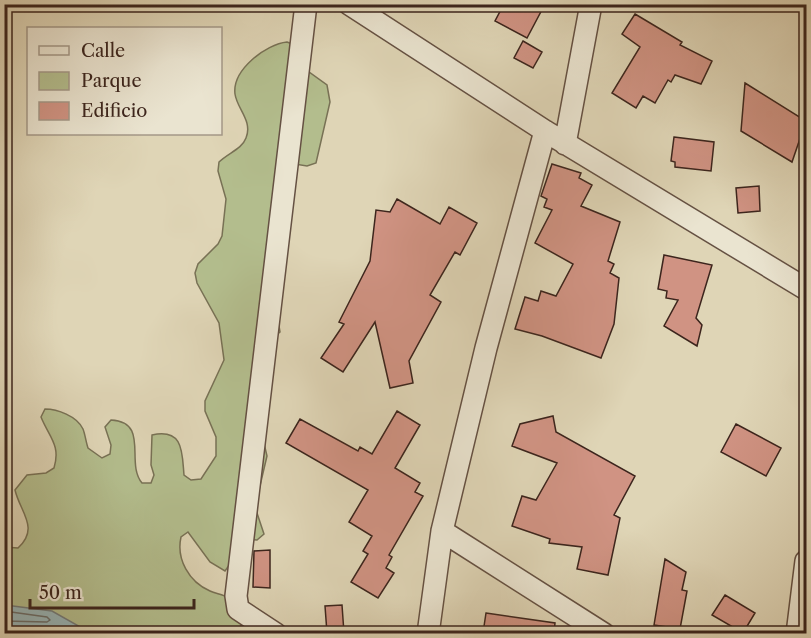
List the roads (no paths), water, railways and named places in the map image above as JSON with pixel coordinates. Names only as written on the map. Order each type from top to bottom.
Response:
[{"type":"street","points":[[349,4],[565,144],[807,289]]},
{"type":"street","points":[[565,144],[591,4]]},
{"type":"street","points":[[276,633],[238,609],[236,596],[301,7]]},
{"type":"street","points":[[428,633],[442,531],[486,348],[545,131]]},
{"type":"street","points":[[442,531],[604,633]]},
{"type":"street","points":[[797,633],[807,561]]},
{"type":"water","points":[[5,605],[52,611],[91,633],[5,627]]}]
